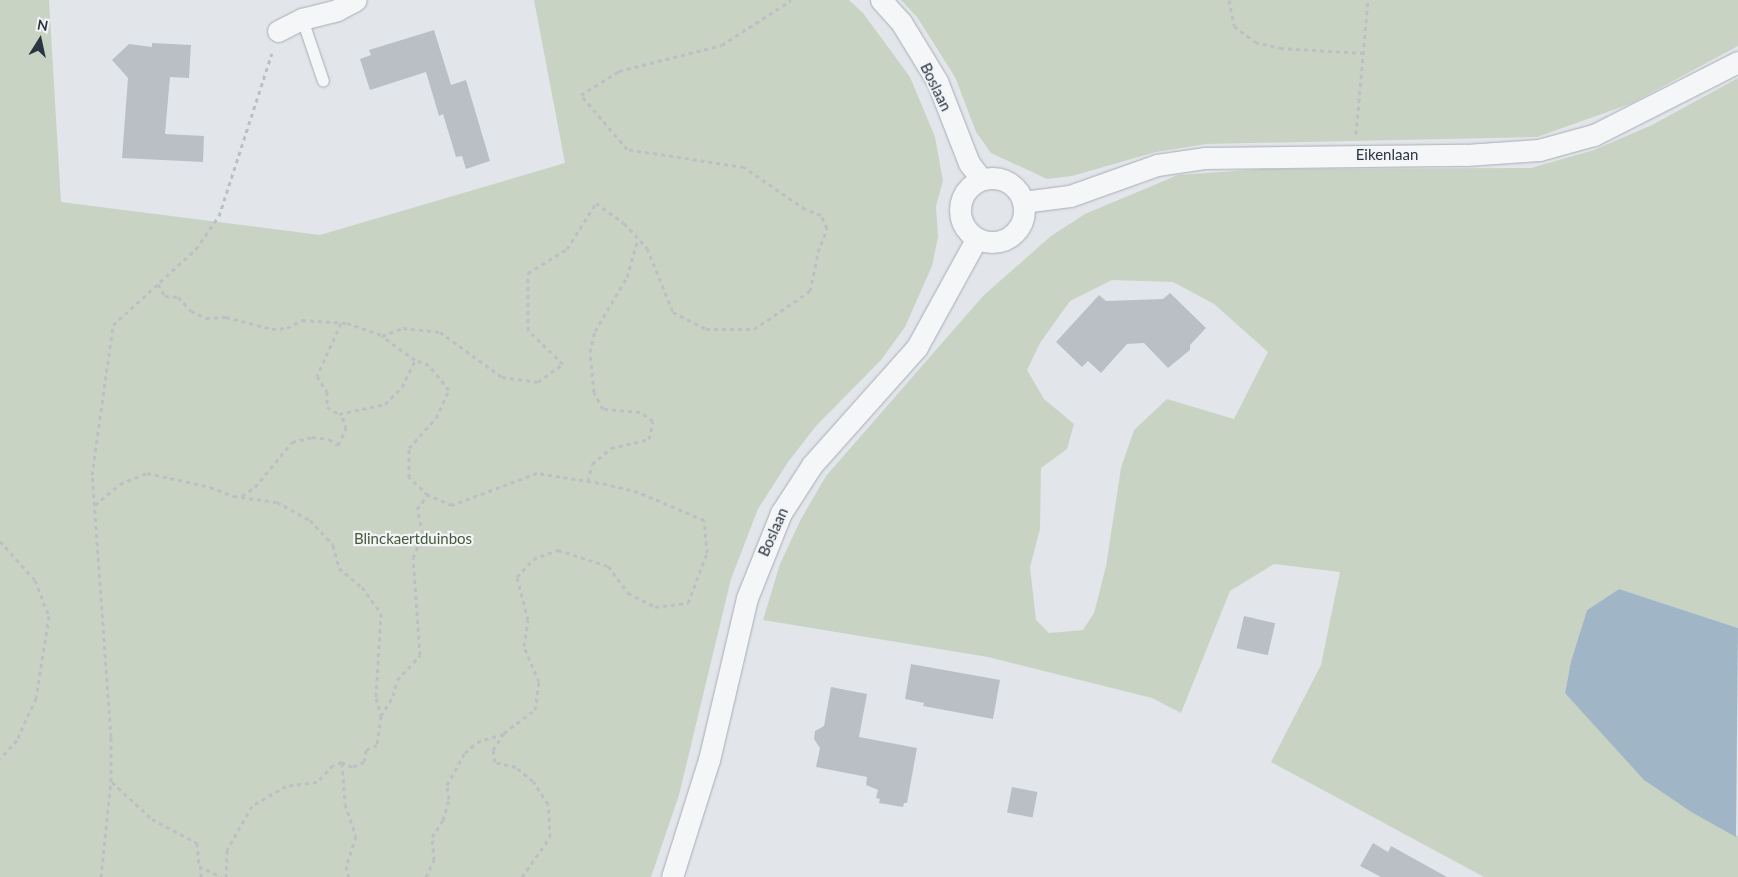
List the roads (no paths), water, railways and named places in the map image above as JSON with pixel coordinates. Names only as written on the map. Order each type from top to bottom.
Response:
[{"type":"street","points":[[278,31],[302,19],[337,10],[356,0]]},
{"type":"street","name":"Boslaan","points":[[880,0],[901,22],[937,82],[969,163],[981,180]]},
{"type":"street","name":"Eikenlaan","points":[[1023,202],[1070,196],[1157,165],[1206,158],[1466,155],[1539,150],[1594,135],[1738,62]]},
{"type":"street","points":[[999,178],[1010,183],[1023,202],[1022,222],[1008,238],[992,242],[978,238],[964,227],[959,209],[964,193],[981,180],[999,178]]},
{"type":"street","name":"Boslaan","points":[[672,877],[710,760],[747,598],[781,513],[812,465],[917,347],[978,238]]},
{"type":"lane","points":[[302,19],[323,81]]},
{"type":"water","points":[[1619,589],[1738,628],[1736,837],[1693,813],[1644,780],[1565,693],[1571,661],[1587,610]]},
{"type":"park label","name":"Blinckaertduinbos","points":[[413,539]]}]
